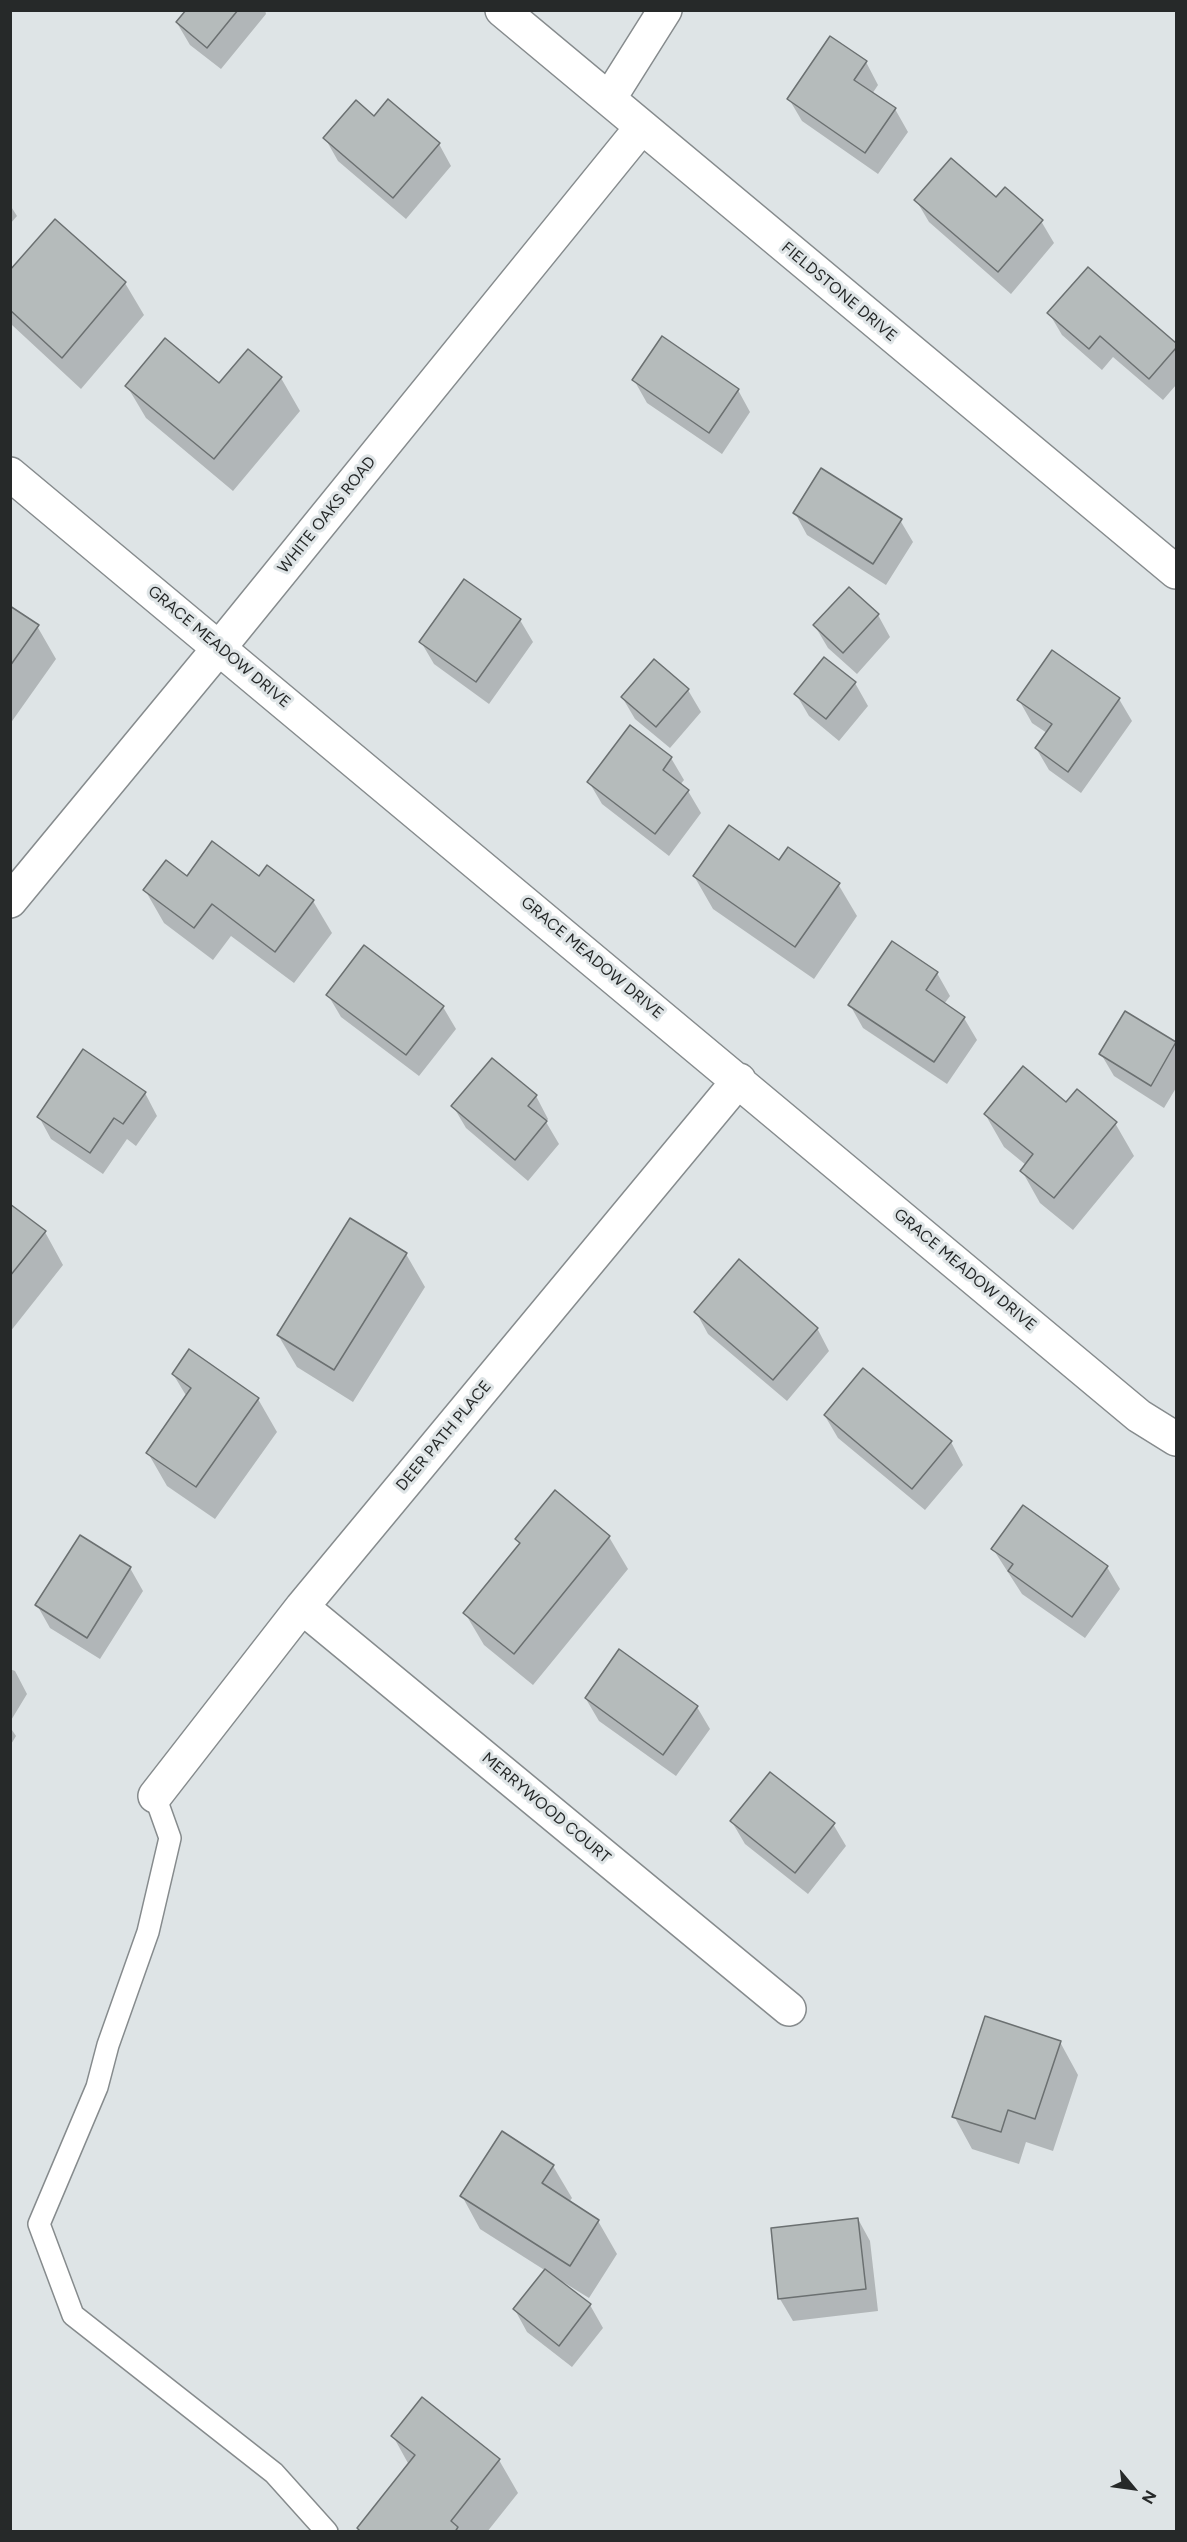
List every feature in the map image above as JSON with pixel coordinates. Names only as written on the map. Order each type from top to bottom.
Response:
[{"type":"street","name":"FIELDSTONE DRIVE","points":[[502,10],[1176,572]]},
{"type":"street","points":[[609,99],[665,10]]},
{"type":"street","name":"WHITE OAKS ROAD","points":[[10,901],[219,648],[641,128]]},
{"type":"street","name":"GRACE MEADOW DRIVE","points":[[10,474],[1139,1416],[1176,1439]]},
{"type":"street","name":"DEER PATH PLACE","points":[[155,1796],[302,1607],[739,1080]]},
{"type":"street","name":"MERRYWOOD COURT","points":[[302,1607],[789,2009]]},
{"type":"lane","points":[[155,1796],[170,1838],[148,1932],[108,2045],[97,2086],[39,2224],[73,2315],[274,2473],[327,2532]]},
{"type":"building","points":[[186,10],[238,10],[207,48],[176,22]]},
{"type":"building","points":[[830,36],[867,61],[854,80],[896,108],[865,153],[787,99]]},
{"type":"building","points":[[388,99],[440,143],[393,198],[323,138],[356,100],[374,116]]},
{"type":"building","points":[[951,158],[996,197],[1005,187],[1043,220],[998,272],[914,200]]},
{"type":"building","points":[[55,219],[126,282],[62,358],[10,310],[10,270]]},
{"type":"building","points":[[1088,267],[1176,343],[1176,348],[1149,379],[1100,336],[1089,349],[1047,313]]},
{"type":"building","points":[[662,336],[739,389],[709,433],[632,380]]},
{"type":"building","points":[[165,338],[219,383],[248,349],[282,377],[214,459],[125,386]]},
{"type":"building","points":[[821,468],[902,519],[873,564],[793,513]]},
{"type":"building","points":[[464,579],[521,619],[476,682],[419,642]]},
{"type":"building","points":[[849,587],[879,614],[843,653],[813,625]]},
{"type":"building","points":[[10,606],[39,625],[10,666]]},
{"type":"building","points":[[1052,650],[1120,698],[1068,772],[1035,748],[1052,724],[1017,700]]},
{"type":"building","points":[[824,657],[856,682],[826,719],[794,694]]},
{"type":"building","points":[[654,659],[689,689],[656,727],[621,697]]},
{"type":"building","points":[[630,725],[672,757],[663,770],[689,790],[655,834],[587,782]]},
{"type":"building","points":[[729,825],[779,860],[788,847],[840,883],[795,947],[693,876]]},
{"type":"building","points":[[212,841],[259,876],[267,865],[314,900],[275,952],[212,904],[194,928],[143,890],[166,860],[187,876]]},
{"type":"building","points":[[892,941],[938,972],[926,990],[965,1017],[934,1062],[848,1005]]},
{"type":"building","points":[[364,945],[444,1006],[406,1055],[326,995]]},
{"type":"building","points":[[1125,1011],[1176,1042],[1151,1086],[1099,1054]]},
{"type":"building","points":[[83,1049],[146,1092],[123,1124],[114,1118],[90,1153],[37,1117]]},
{"type":"building","points":[[492,1058],[537,1095],[528,1106],[547,1121],[515,1160],[451,1106]]},
{"type":"building","points":[[1023,1066],[1066,1102],[1077,1089],[1117,1122],[1054,1198],[1020,1171],[1033,1154],[984,1114]]},
{"type":"building","points":[[10,1204],[46,1231],[10,1276]]},
{"type":"building","points":[[350,1218],[407,1253],[334,1370],[277,1335]]},
{"type":"building","points":[[739,1259],[818,1328],[773,1380],[694,1312]]},
{"type":"building","points":[[189,1349],[259,1398],[196,1487],[146,1453],[191,1388],[172,1374]]},
{"type":"building","points":[[863,1368],[952,1441],[912,1489],[824,1415]]},
{"type":"building","points":[[555,1490],[610,1536],[514,1654],[463,1613],[520,1543],[515,1539]]},
{"type":"building","points":[[1023,1505],[1108,1566],[1072,1617],[1008,1571],[1013,1564],[991,1549]]},
{"type":"building","points":[[80,1535],[131,1567],[87,1638],[35,1605]]},
{"type":"building","points":[[619,1649],[698,1706],[663,1755],[585,1698]]},
{"type":"building","points":[[770,1772],[835,1823],[795,1873],[730,1821]]},
{"type":"building","points":[[985,2016],[1061,2041],[1035,2119],[1008,2110],[1001,2132],[952,2117]]},
{"type":"building","points":[[502,2131],[554,2165],[542,2183],[599,2220],[570,2266],[460,2196]]},
{"type":"building","points":[[858,2218],[866,2289],[778,2299],[771,2228]]},
{"type":"building","points":[[545,2269],[591,2304],[559,2346],[513,2309]]},
{"type":"building","points":[[422,2397],[500,2459],[451,2521],[458,2527],[455,2532],[361,2532],[357,2528],[415,2455],[391,2436]]}]
